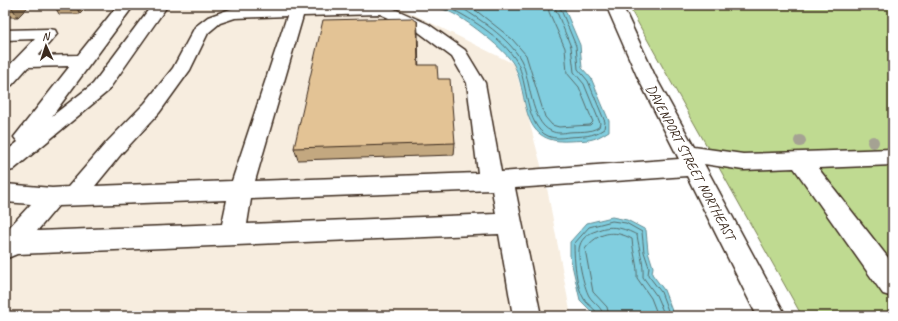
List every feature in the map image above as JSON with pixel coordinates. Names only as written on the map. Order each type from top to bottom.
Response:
[{"type":"street","points":[[6,163],[126,5]]},
{"type":"street","points":[[6,163],[100,88],[160,5]]},
{"type":"street","name":"DAVENPORT STREET NORTHEAST","points":[[614,6],[646,76],[772,316]]},
{"type":"street","points":[[8,245],[114,148],[152,108],[181,70],[201,31],[214,20],[233,13],[382,9],[422,27],[459,54],[476,83],[497,181],[509,224],[527,316]]},
{"type":"street","points":[[232,235],[241,190],[296,12]]},
{"type":"street","points":[[5,35],[49,34],[5,81]]},
{"type":"street","points":[[23,62],[85,60]]},
{"type":"street","points":[[5,193],[63,196],[497,181],[652,169],[690,161],[890,161]]},
{"type":"street","points":[[801,161],[893,285]]},
{"type":"street","points":[[8,245],[509,224]]},
{"type":"shaded area","points":[[5,5],[395,5],[514,64],[547,188],[571,316],[5,316]]},
{"type":"green space","points":[[628,5],[893,5],[893,316],[802,316]]},
{"type":"water","points":[[431,5],[563,5],[580,45],[582,68],[591,78],[609,121],[609,131],[594,139],[569,141],[553,140],[541,135],[533,127],[528,116],[519,78],[510,59],[495,44],[469,23],[446,10]]},
{"type":"water","points":[[612,217],[627,220],[646,230],[648,251],[653,267],[652,274],[664,290],[674,316],[596,316],[580,300],[570,256],[570,242],[587,223]]},
{"type":"building","points":[[411,18],[417,21],[418,65],[437,65],[438,79],[450,79],[455,143],[294,148],[323,20]]}]
